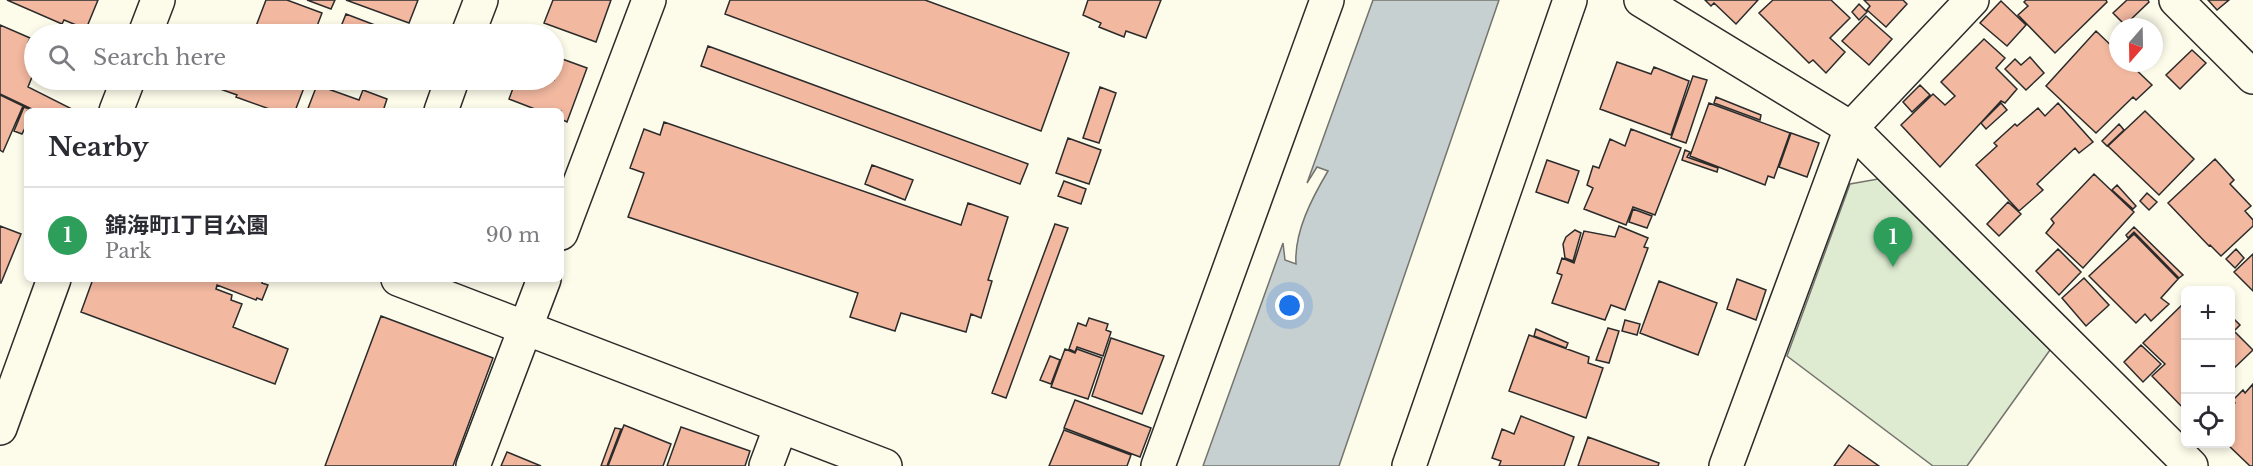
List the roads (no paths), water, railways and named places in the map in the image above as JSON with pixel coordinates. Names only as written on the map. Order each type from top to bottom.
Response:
[{"type":"main road","points":[[149,24],[158,0]]},
{"type":"main road","points":[[472,24],[481,0]]},
{"type":"main road","points":[[564,225],[649,0]]},
{"type":"main road","points":[[1158,466],[1327,0]]},
{"type":"main road","points":[[1409,466],[1570,0]]},
{"type":"main road","points":[[1641,0],[1851,129],[2191,466]]},
{"type":"main road","points":[[1726,466],[1851,129],[1972,0]]},
{"type":"main road","points":[[2176,0],[2253,77]]},
{"type":"main road","points":[[117,108],[124,90]]},
{"type":"main road","points":[[442,108],[448,90]]},
{"type":"main road","points":[[0,428],[53,282]]},
{"type":"main road","points":[[406,282],[885,466]]},
{"type":"main road","points":[[473,466],[543,282]]},
{"type":"main road","points":[[766,466],[781,426]]},
{"type":"place","name":"錦海町1丁目公園","points":[[1893,267]]}]
